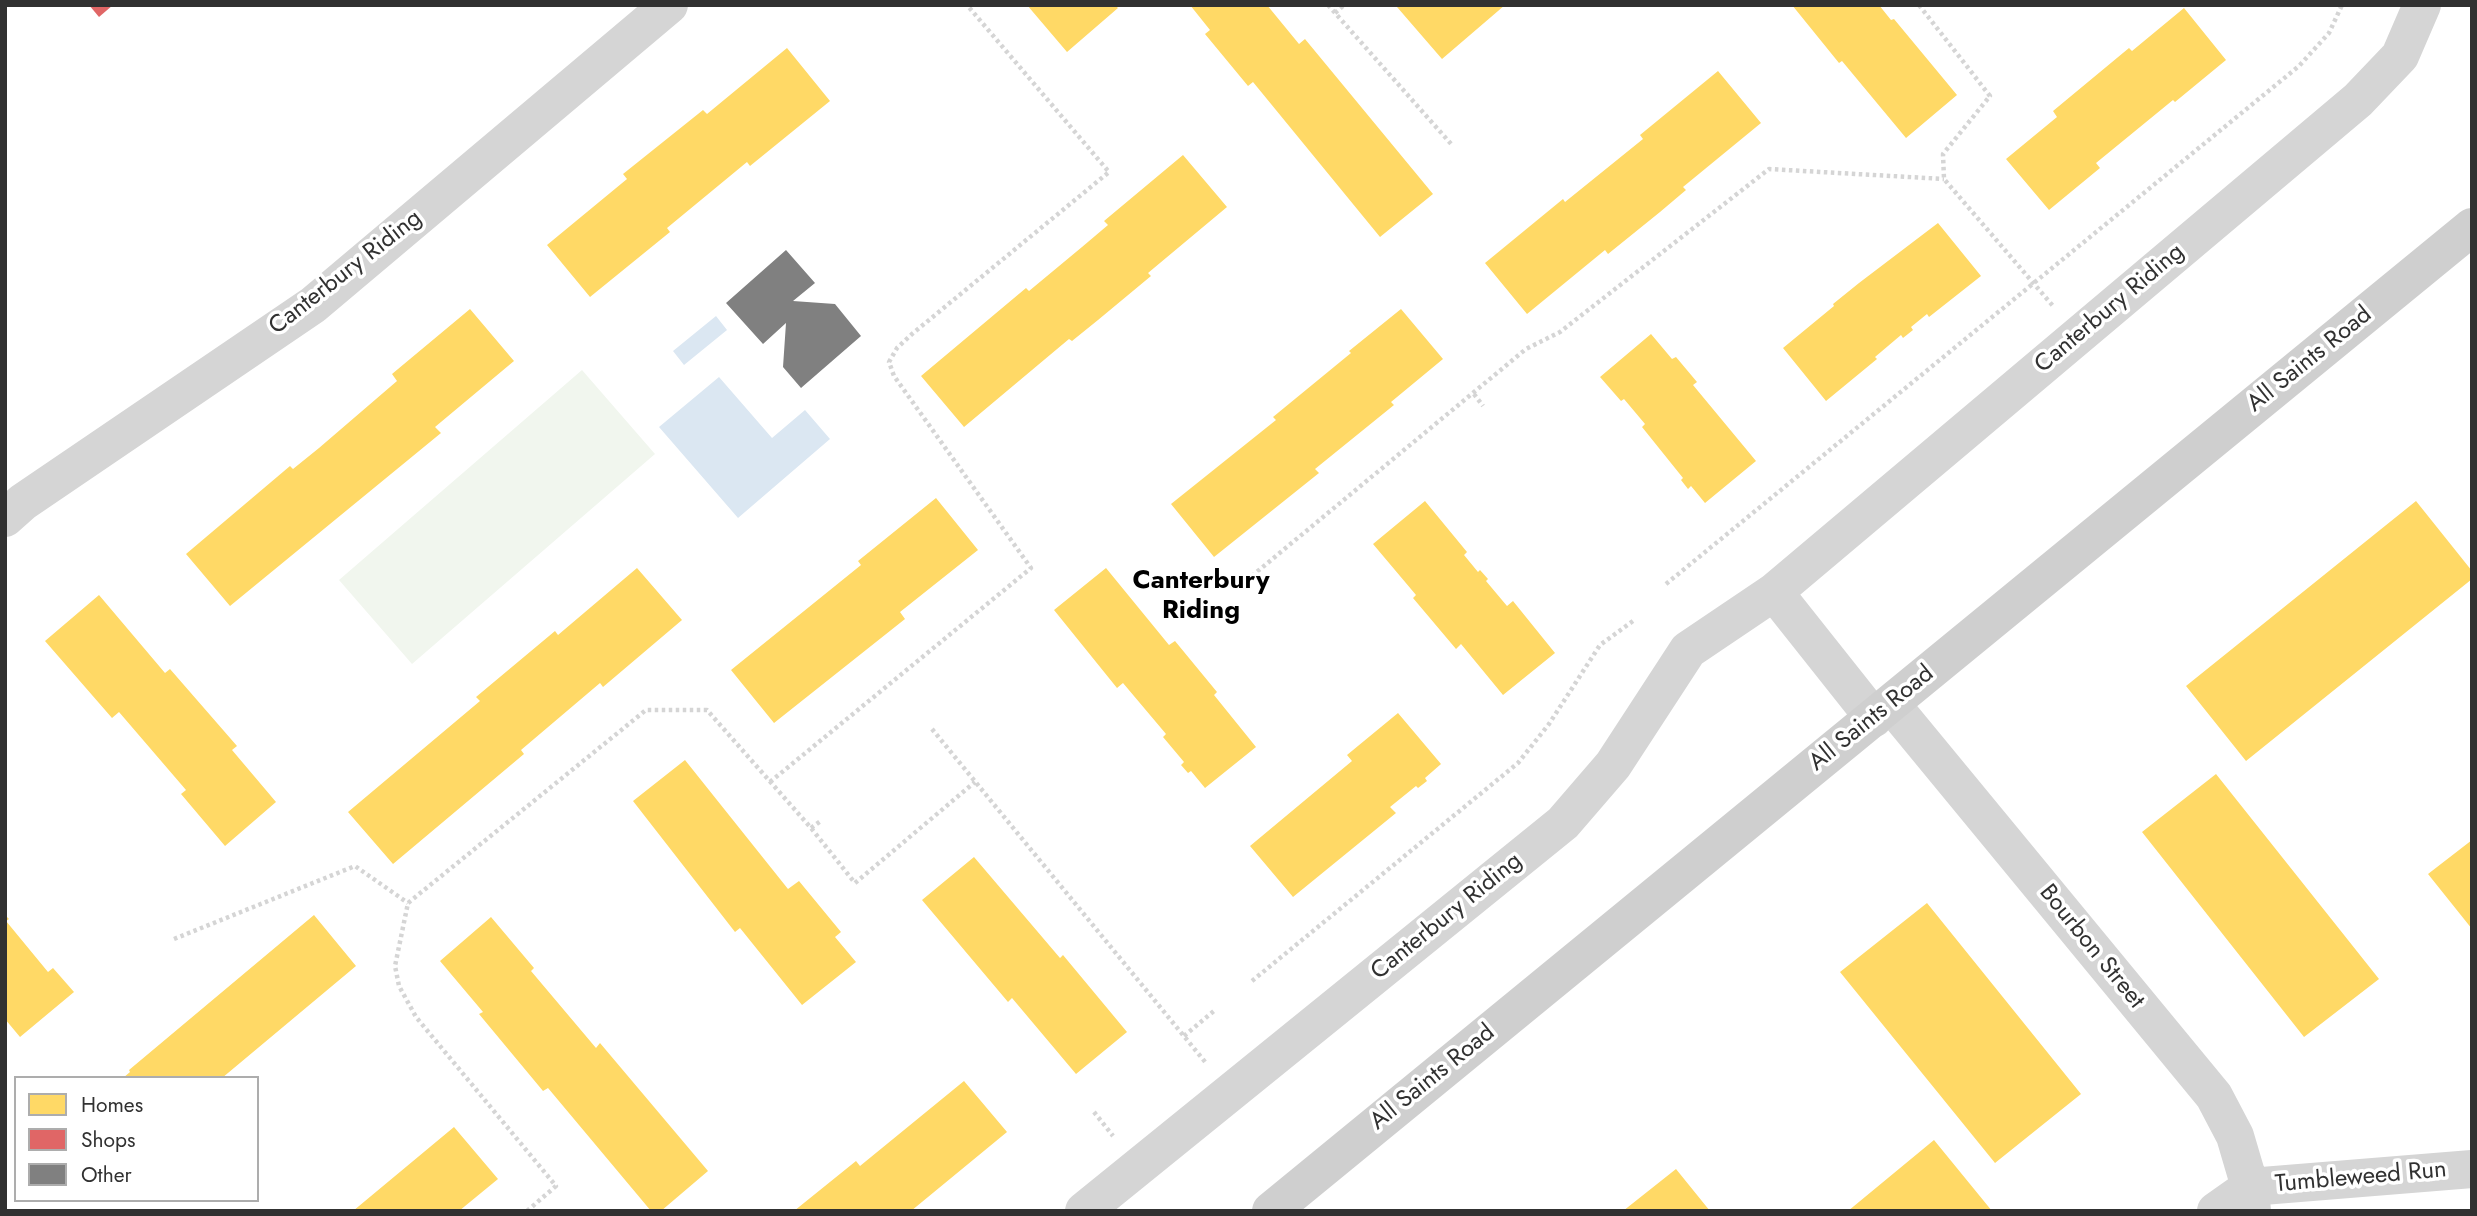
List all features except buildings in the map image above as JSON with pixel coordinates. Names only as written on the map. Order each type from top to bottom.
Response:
[{"type":"street","name":"Canterbury Riding","points":[[5,518],[34,494],[313,305],[669,5]]},
{"type":"street","name":"Canterbury Riding","points":[[1084,1211],[1563,823],[1613,765],[1688,650],[1774,592],[2358,100],[2400,57],[2422,5]]},
{"type":"street","name":"All Saints Road","points":[[1271,1211],[2472,227]]},
{"type":"street","points":[[1774,592],[1882,711]]},
{"type":"street","name":"Bourbon Street","points":[[1882,711],[2214,1096],[2235,1136],[2251,1199]]},
{"type":"street","name":"Tumbleweed Run","points":[[2251,1199],[2472,1169]]},
{"type":"street","points":[[2216,1211],[2251,1199]]},
{"type":"path","points":[[770,782],[1031,568],[894,376],[889,362],[912,334],[1109,172],[967,5]]},
{"type":"path","points":[[1328,5],[1452,145]]},
{"type":"path","points":[[1335,13],[1344,5]]},
{"type":"path","points":[[1919,5],[1990,96],[1943,154],[1944,179],[2078,336]]},
{"type":"path","points":[[1666,584],[2299,66],[2329,33],[2342,5]]},
{"type":"path","points":[[1241,586],[1525,349],[1560,332],[1769,169],[1944,179]]},
{"type":"path","points":[[1474,394],[1483,406]]},
{"type":"path","points":[[1252,981],[1518,763],[1549,724],[1600,645],[1633,621]]},
{"type":"path","points":[[527,1211],[556,1186],[416,1017],[400,986],[395,966],[408,903],[646,710],[707,710],[811,828],[855,883],[975,782]]},
{"type":"path","points":[[932,729],[1208,1066]]},
{"type":"path","points":[[811,828],[822,820]]},
{"type":"path","points":[[174,939],[355,866],[408,903]]},
{"type":"path","points":[[1184,1036],[1214,1011]]},
{"type":"path","points":[[1094,1112],[1117,1141]]},
{"type":"shaded area","points":[[716,316],[727,330],[684,365],[673,351]]},
{"type":"shaded area","points":[[582,370],[655,454],[412,664],[339,580]]},
{"type":"shaded area","points":[[719,377],[772,438],[805,410],[830,439],[738,518],[659,427]]},
{"type":"district","name":"Canterbury Riding","points":[[1201,597]]}]
